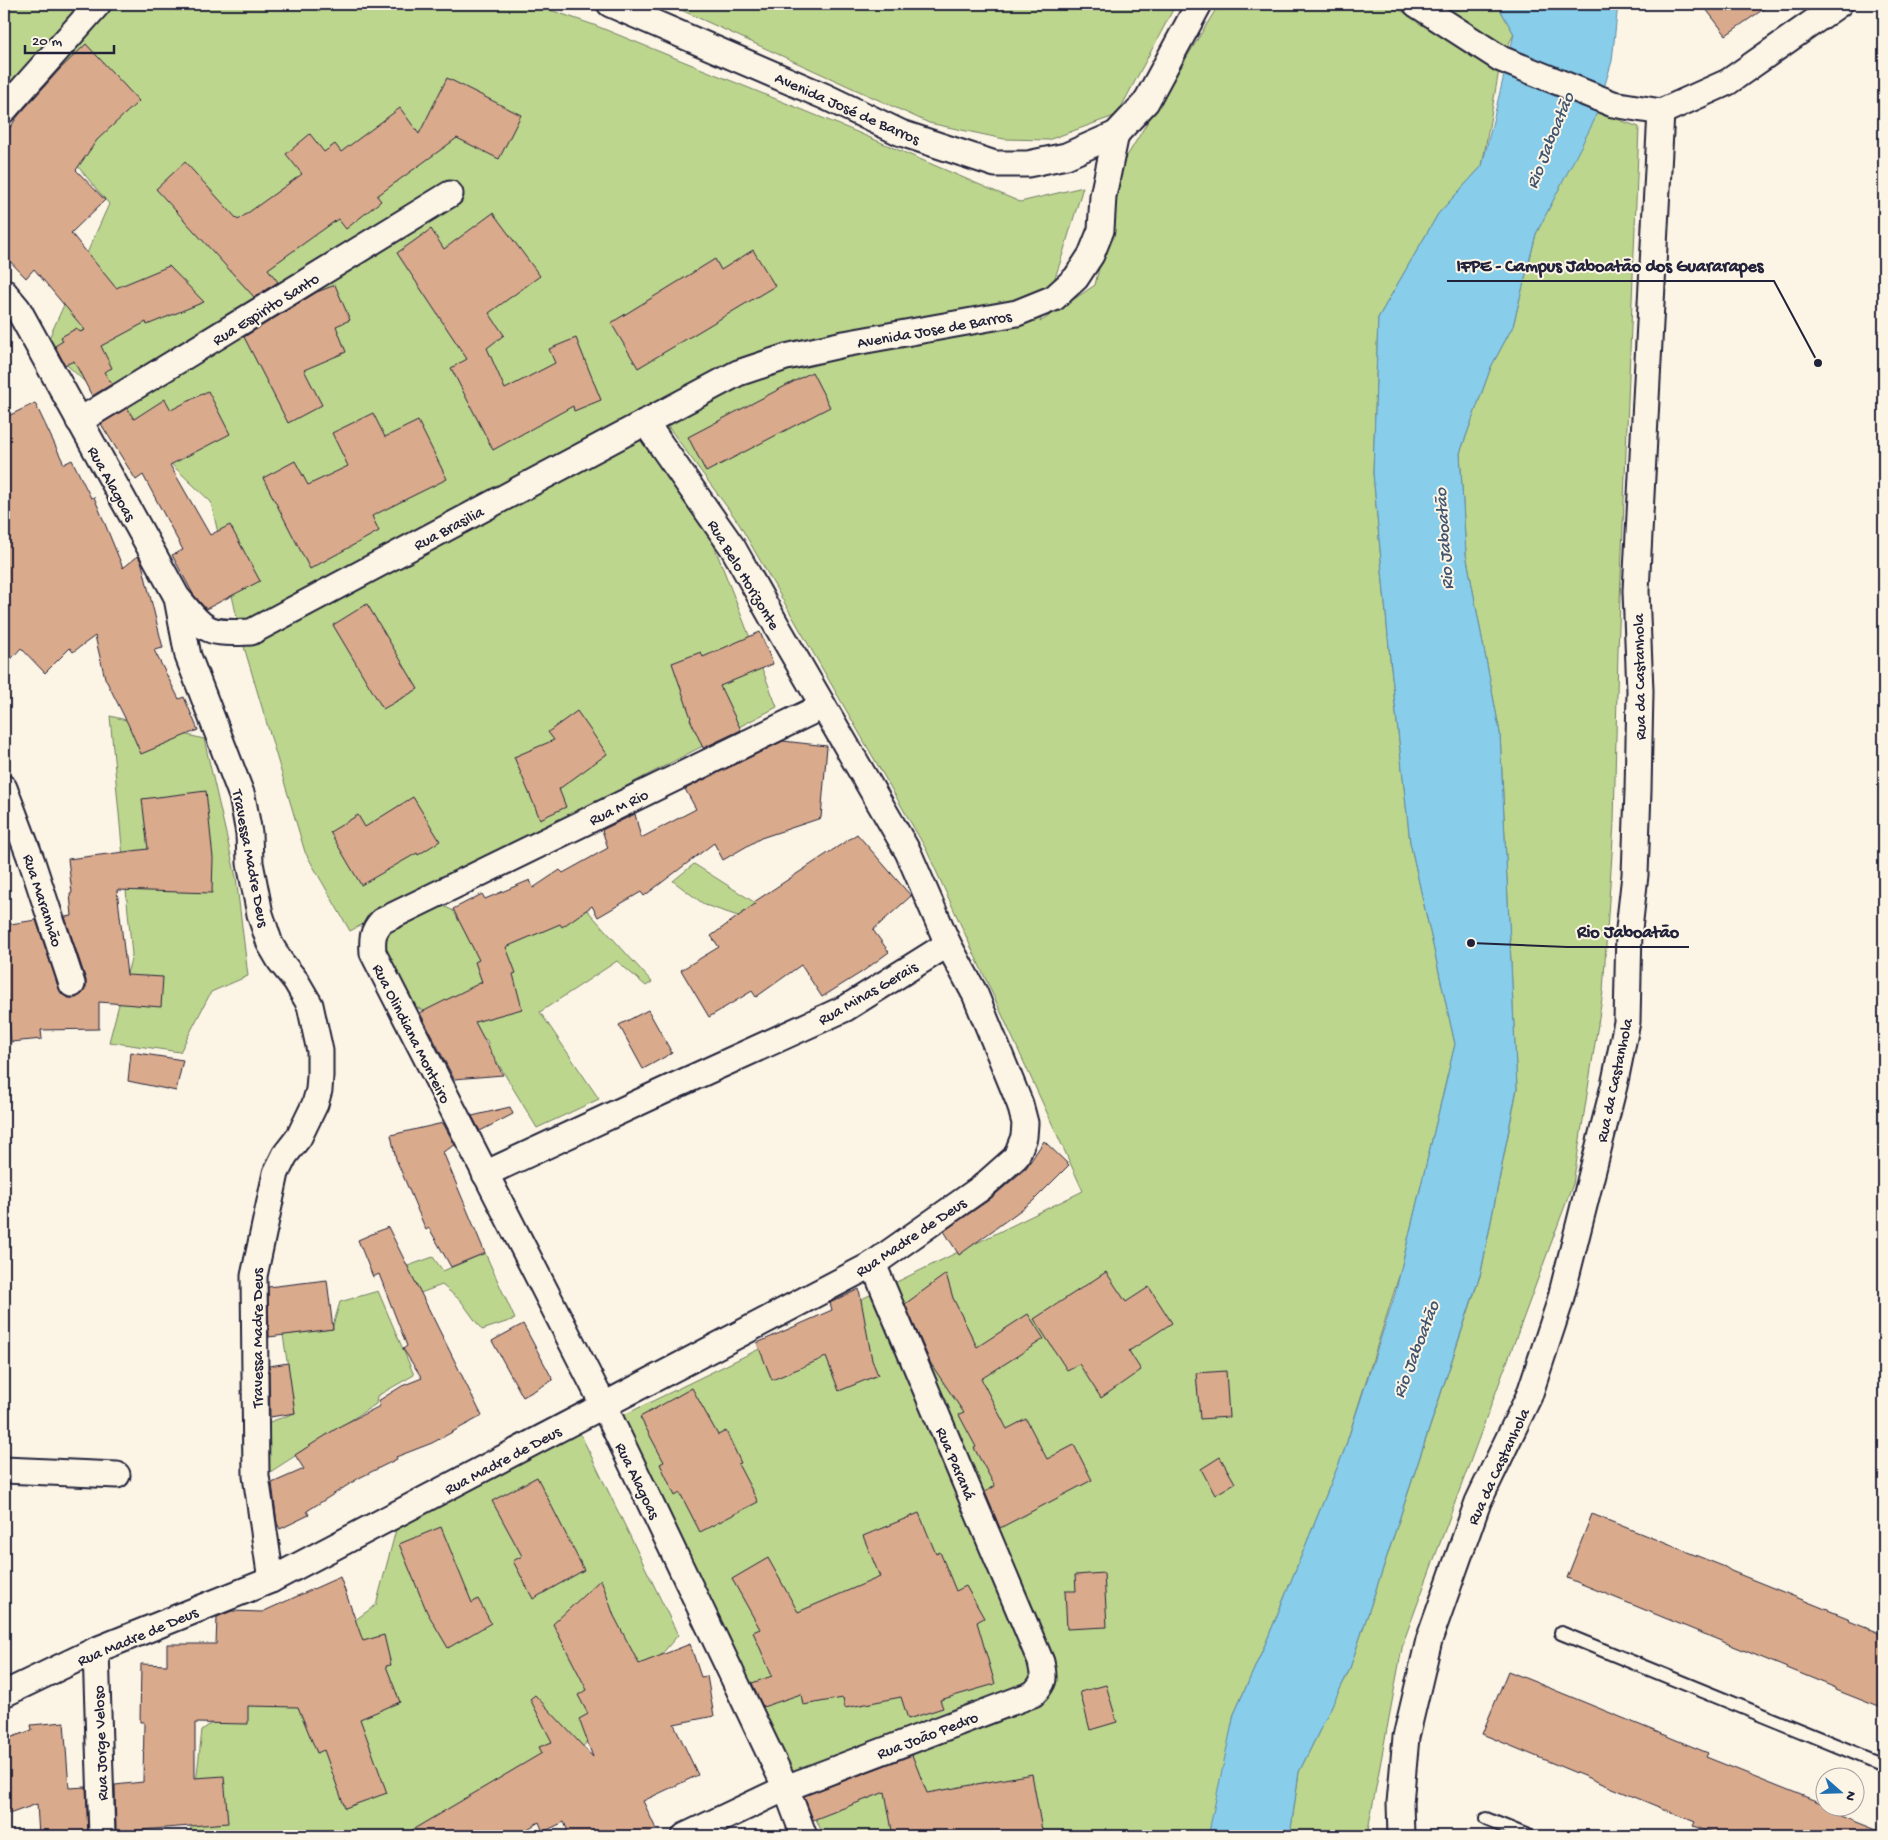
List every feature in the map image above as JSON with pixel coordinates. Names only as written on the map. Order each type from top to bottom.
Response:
[{"type":"street","points":[[4,110],[98,4]]},
{"type":"street","name":"Avenida José de Barros","points":[[610,4],[781,77],[900,132],[995,164],[1028,164],[1066,156],[1116,134],[1146,102],[1199,4]]},
{"type":"street","points":[[1416,4],[1501,59],[1613,104],[1661,112],[1728,82],[1839,4]]},
{"type":"street","name":"Rua da Castanhola","points":[[1401,1836],[1400,1803],[1406,1737],[1429,1640],[1478,1502],[1529,1396],[1559,1305],[1614,1086],[1627,1022],[1630,982],[1629,929],[1638,791],[1640,691],[1636,591],[1661,112]]},
{"type":"street","name":"Avenida Jose de Barros","points":[[645,422],[738,373],[786,357],[844,344],[1017,313],[1054,298],[1076,278],[1091,256],[1101,230],[1102,196],[1116,134]]},
{"type":"street","name":"Rua Espirito Santo","points":[[79,421],[450,194]]},
{"type":"street","name":"Rua Alagoas","points":[[4,292],[18,309],[177,597],[195,619],[208,630],[223,633],[251,632]]},
{"type":"street","name":"Rua Brasilia","points":[[251,632],[645,422]]},
{"type":"street","name":"Rua Belo Horizonte","points":[[645,422],[733,548],[823,706]]},
{"type":"street","name":"Travessa Madre Deus","points":[[177,597],[188,656],[242,796],[249,833],[250,863],[270,944],[296,981],[310,1006],[320,1051],[320,1083],[315,1104],[299,1136],[285,1155],[276,1173],[254,1276],[256,1476],[271,1580]]},
{"type":"street","points":[[823,706],[908,852],[948,944]]},
{"type":"street","name":"Rua M Rio","points":[[413,906],[823,706]]},
{"type":"street","name":"Rua Maranhão","points":[[4,788],[32,862],[72,984]]},
{"type":"street","name":"Rua Olindiana Monteiro","points":[[413,906],[382,921],[374,929],[371,938],[373,953],[486,1174]]},
{"type":"street","name":"Rua Madre de Deus","points":[[4,1694],[96,1650],[271,1580],[873,1264],[981,1188],[1016,1157],[1024,1137],[1025,1123],[1020,1104],[974,994],[948,944]]},
{"type":"street","name":"Rua Minas Gerais","points":[[486,1174],[846,1008],[948,944]]},
{"type":"street","name":"Rua Alagoas","points":[[486,1174],[604,1406],[786,1788],[804,1836]]},
{"type":"street","name":"Rua Paraná","points":[[873,1264],[1041,1662]]},
{"type":"street","points":[[4,1470],[117,1475]]},
{"type":"street","name":"Rua Jorge Veloso","points":[[96,1650],[102,1836]]},
{"type":"street","name":"Rua João Pedro","points":[[685,1836],[786,1788],[1033,1694],[1042,1685],[1044,1678],[1041,1662]]},
{"type":"lane","points":[[1561,1633],[1884,1765]]},
{"type":"lane","points":[[1486,1819],[1528,1836]]},
{"type":"green space","points":[[4,4],[533,4],[594,25],[852,130],[1020,202],[1083,187],[1040,322],[1095,285],[1124,161],[1219,4],[1387,4],[1498,58],[1431,4],[1497,4],[1514,34],[1501,59],[1482,166],[1438,214],[1378,318],[1373,473],[1390,658],[1410,842],[1455,1044],[1400,1273],[1344,1451],[1267,1640],[1234,1714],[1211,1836],[824,1836],[622,1416],[1083,1191],[926,849],[738,522],[667,425],[777,707],[350,931],[305,852],[242,640],[211,502],[46,345],[109,204],[4,77]]},
{"type":"green space","points":[[668,4],[1176,4],[1117,115],[1048,140],[1004,139],[929,123]]},
{"type":"green space","points":[[1597,112],[1639,127],[1618,651],[1614,823],[1603,992],[1573,1184],[1403,1643],[1368,1830],[1370,1836],[1290,1836],[1299,1772],[1349,1671],[1481,1273],[1517,1089],[1500,733],[1466,554],[1460,453],[1491,367],[1513,326],[1536,234]]},
{"type":"green space","points":[[110,716],[204,739],[236,877],[248,976],[211,992],[180,1052],[109,1042],[132,955]]},
{"type":"green space","points":[[694,864],[754,902],[765,919],[741,917],[705,905],[673,881]]},
{"type":"green space","points":[[438,903],[515,943],[587,910],[652,982],[646,986],[617,961],[540,1012],[599,1099],[537,1128],[490,1050],[487,1040],[409,1004],[372,946],[383,929]]},
{"type":"green space","points":[[485,1253],[515,1319],[482,1330],[461,1301],[442,1285],[407,1298],[394,1271],[433,1257],[443,1271]]},
{"type":"green space","points":[[378,1291],[414,1375],[377,1396],[376,1404],[267,1474],[264,1424],[295,1413],[283,1335],[332,1329],[340,1302]]},
{"type":"green space","points":[[579,1431],[678,1635],[507,1836],[190,1836],[202,1730],[376,1605],[397,1526]]},
{"type":"water","name":"Rio Jaboatão","points":[[1497,4],[1618,4],[1612,61],[1594,121],[1536,234],[1513,326],[1491,367],[1460,453],[1466,554],[1500,733],[1517,1088],[1481,1272],[1349,1671],[1299,1772],[1290,1836],[1210,1836],[1210,1827],[1234,1714],[1267,1640],[1344,1451],[1395,1294],[1455,1044],[1410,842],[1390,658],[1373,473],[1378,318],[1438,214],[1482,166],[1514,34]]},
{"type":"building","points":[[1702,4],[1771,4],[1726,35]]},
{"type":"building","points":[[86,44],[139,101],[97,140],[76,170],[105,200],[71,233],[116,288],[169,266],[204,302],[147,325],[146,322],[101,346],[112,368],[104,372],[112,384],[92,396],[74,361],[65,365],[55,346],[63,341],[61,337],[77,328],[80,332],[85,330],[34,269],[26,278],[4,255],[4,136],[18,116],[59,70]]},
{"type":"building","points":[[447,78],[521,115],[499,159],[457,138],[377,196],[381,201],[346,229],[338,219],[268,269],[278,282],[254,297],[156,189],[185,162],[238,220],[302,174],[286,154],[310,134],[324,152],[335,144],[341,152],[400,108],[419,134]]},
{"type":"building","points":[[493,213],[540,276],[489,313],[504,335],[487,348],[505,389],[555,363],[549,349],[576,338],[601,400],[574,411],[573,406],[493,450],[451,368],[467,359],[397,253],[431,229],[444,249]]},
{"type":"building","points":[[753,250],[775,286],[638,368],[611,323],[715,259],[721,270]]},
{"type":"building","points":[[335,285],[350,320],[336,326],[346,352],[304,370],[322,405],[288,423],[244,337],[317,292]]},
{"type":"building","points":[[812,372],[830,407],[706,472],[688,437]]},
{"type":"building","points":[[208,391],[230,434],[170,465],[210,535],[230,525],[260,581],[206,609],[193,594],[172,555],[183,550],[143,475],[136,480],[101,424],[127,408],[134,419],[165,399],[171,410]]},
{"type":"building","points":[[35,403],[64,464],[72,460],[91,498],[94,497],[123,568],[138,556],[142,564],[163,648],[154,650],[179,699],[184,697],[198,730],[141,754],[105,678],[95,636],[73,652],[70,648],[45,673],[21,648],[4,667],[4,418]]},
{"type":"building","points":[[373,413],[385,437],[418,421],[447,479],[372,516],[379,531],[310,569],[263,478],[295,461],[308,485],[348,466],[332,433]]},
{"type":"building","points":[[367,604],[418,689],[383,709],[333,625]]},
{"type":"building","points":[[760,632],[773,664],[720,686],[741,730],[703,748],[690,719],[672,663],[701,652],[703,657]]},
{"type":"building","points":[[577,711],[607,754],[559,789],[566,807],[540,819],[514,757],[554,740],[548,732]]},
{"type":"building","points":[[783,741],[827,746],[821,818],[761,838],[723,860],[714,843],[644,896],[641,892],[598,917],[592,906],[562,927],[560,924],[506,947],[516,973],[513,974],[522,1009],[475,1022],[503,1075],[454,1079],[420,1013],[482,982],[475,962],[479,960],[453,909],[482,894],[485,899],[530,880],[533,888],[560,870],[563,873],[608,848],[602,830],[635,814],[641,838],[696,809],[685,789]]},
{"type":"building","points":[[206,791],[213,858],[212,893],[117,890],[127,975],[163,977],[161,1007],[99,1002],[99,1029],[41,1030],[42,1039],[11,1042],[4,963],[4,925],[36,920],[59,989],[63,995],[69,998],[76,998],[82,994],[86,987],[86,980],[65,917],[72,916],[70,894],[72,893],[68,859],[148,849],[142,799]]},
{"type":"building","points":[[413,797],[440,841],[418,855],[417,853],[361,885],[330,832],[358,815],[365,827]]},
{"type":"building","points":[[857,834],[911,896],[873,930],[889,952],[862,972],[822,997],[801,965],[756,997],[752,991],[709,1017],[681,970],[719,947],[711,936],[755,904],[754,902]]},
{"type":"building","points":[[648,1010],[672,1053],[643,1069],[619,1025]]},
{"type":"building","points":[[131,1052],[183,1060],[176,1091],[128,1081]]},
{"type":"building","points":[[510,1107],[513,1114],[480,1131],[472,1116]]},
{"type":"building","points":[[443,1123],[455,1145],[443,1152],[485,1253],[451,1267],[429,1228],[426,1230],[396,1159],[391,1135]]},
{"type":"building","points":[[1044,1141],[1069,1165],[1033,1201],[959,1255],[944,1231],[989,1200],[1026,1168]]},
{"type":"building","points":[[388,1227],[482,1416],[432,1443],[396,1457],[397,1459],[359,1478],[307,1511],[309,1515],[280,1529],[277,1523],[272,1483],[304,1469],[295,1455],[342,1425],[380,1406],[378,1401],[402,1386],[422,1378],[403,1349],[407,1346],[379,1274],[373,1277],[358,1240]]},
{"type":"building","points":[[1106,1272],[1126,1302],[1149,1287],[1172,1323],[1129,1351],[1141,1370],[1101,1398],[1079,1364],[1067,1370],[1034,1319]]},
{"type":"building","points":[[946,1274],[953,1298],[977,1347],[1028,1314],[1044,1339],[981,1379],[1007,1429],[1026,1419],[1047,1459],[1074,1445],[1092,1480],[1000,1528],[985,1492],[995,1486],[974,1448],[976,1447],[959,1415],[964,1413],[931,1364],[905,1304]]},
{"type":"building","points":[[327,1280],[333,1329],[269,1337],[268,1287]]},
{"type":"building","points":[[859,1289],[872,1360],[878,1375],[839,1391],[826,1357],[772,1380],[757,1343],[832,1310],[830,1303]]},
{"type":"building","points":[[523,1324],[553,1380],[523,1397],[492,1341]]},
{"type":"building","points":[[288,1363],[295,1413],[270,1417],[269,1366]]},
{"type":"building","points":[[1226,1371],[1229,1417],[1200,1419],[1196,1373]]},
{"type":"building","points":[[692,1388],[718,1435],[726,1431],[741,1463],[738,1464],[758,1502],[700,1532],[680,1493],[675,1496],[660,1464],[664,1462],[640,1417]]},
{"type":"building","points":[[1220,1457],[1235,1483],[1215,1495],[1201,1469]]},
{"type":"building","points":[[537,1477],[584,1570],[533,1599],[513,1561],[522,1556],[492,1501]]},
{"type":"building","points":[[919,1513],[936,1554],[940,1552],[956,1591],[966,1586],[984,1618],[977,1622],[995,1684],[940,1700],[943,1708],[908,1719],[901,1697],[845,1708],[843,1698],[803,1705],[801,1694],[763,1707],[752,1683],[772,1676],[753,1632],[760,1629],[732,1579],[768,1558],[798,1612],[880,1577],[863,1536]]},
{"type":"building","points":[[1592,1514],[1725,1567],[1884,1635],[1884,1709],[1567,1578]]},
{"type":"building","points":[[441,1527],[472,1603],[478,1599],[491,1623],[448,1648],[427,1612],[399,1544]]},
{"type":"building","points":[[1104,1573],[1107,1627],[1067,1629],[1065,1591],[1076,1591],[1075,1575]]},
{"type":"building","points":[[340,1577],[363,1641],[384,1635],[391,1665],[386,1666],[400,1702],[360,1719],[387,1793],[345,1808],[324,1750],[317,1753],[298,1707],[248,1706],[248,1724],[195,1723],[195,1778],[224,1776],[228,1823],[116,1832],[115,1785],[143,1782],[144,1722],[140,1722],[141,1664],[167,1665],[167,1644],[216,1644],[217,1617],[232,1611],[262,1612]]},
{"type":"building","points":[[601,1579],[614,1616],[639,1664],[690,1644],[701,1677],[707,1676],[714,1716],[674,1724],[698,1775],[643,1801],[656,1829],[642,1836],[570,1836],[564,1822],[543,1832],[539,1822],[516,1836],[402,1836],[542,1753],[539,1747],[552,1742],[530,1699],[535,1695],[593,1757],[579,1719],[588,1714],[578,1695],[587,1690],[553,1624]]},
{"type":"building","points":[[1508,1671],[1708,1753],[1706,1757],[1816,1801],[1816,1818],[1846,1818],[1884,1833],[1884,1836],[1719,1836],[1693,1826],[1695,1822],[1482,1734]]},
{"type":"building","points":[[1106,1685],[1117,1722],[1090,1730],[1080,1692]]},
{"type":"building","points":[[64,1722],[69,1788],[86,1787],[88,1836],[39,1836],[37,1804],[9,1814],[4,1799],[4,1740],[32,1730],[31,1725]]},
{"type":"building","points":[[912,1755],[927,1793],[1032,1774],[1043,1836],[893,1836],[885,1792],[813,1820],[804,1796]]},
{"type":"place","name":"IFPE - Campus Jaboatão dos Guararapes","points":[[1818,363]]},
{"type":"place","name":"Rio Jaboatão","points":[[1471,943]]}]
